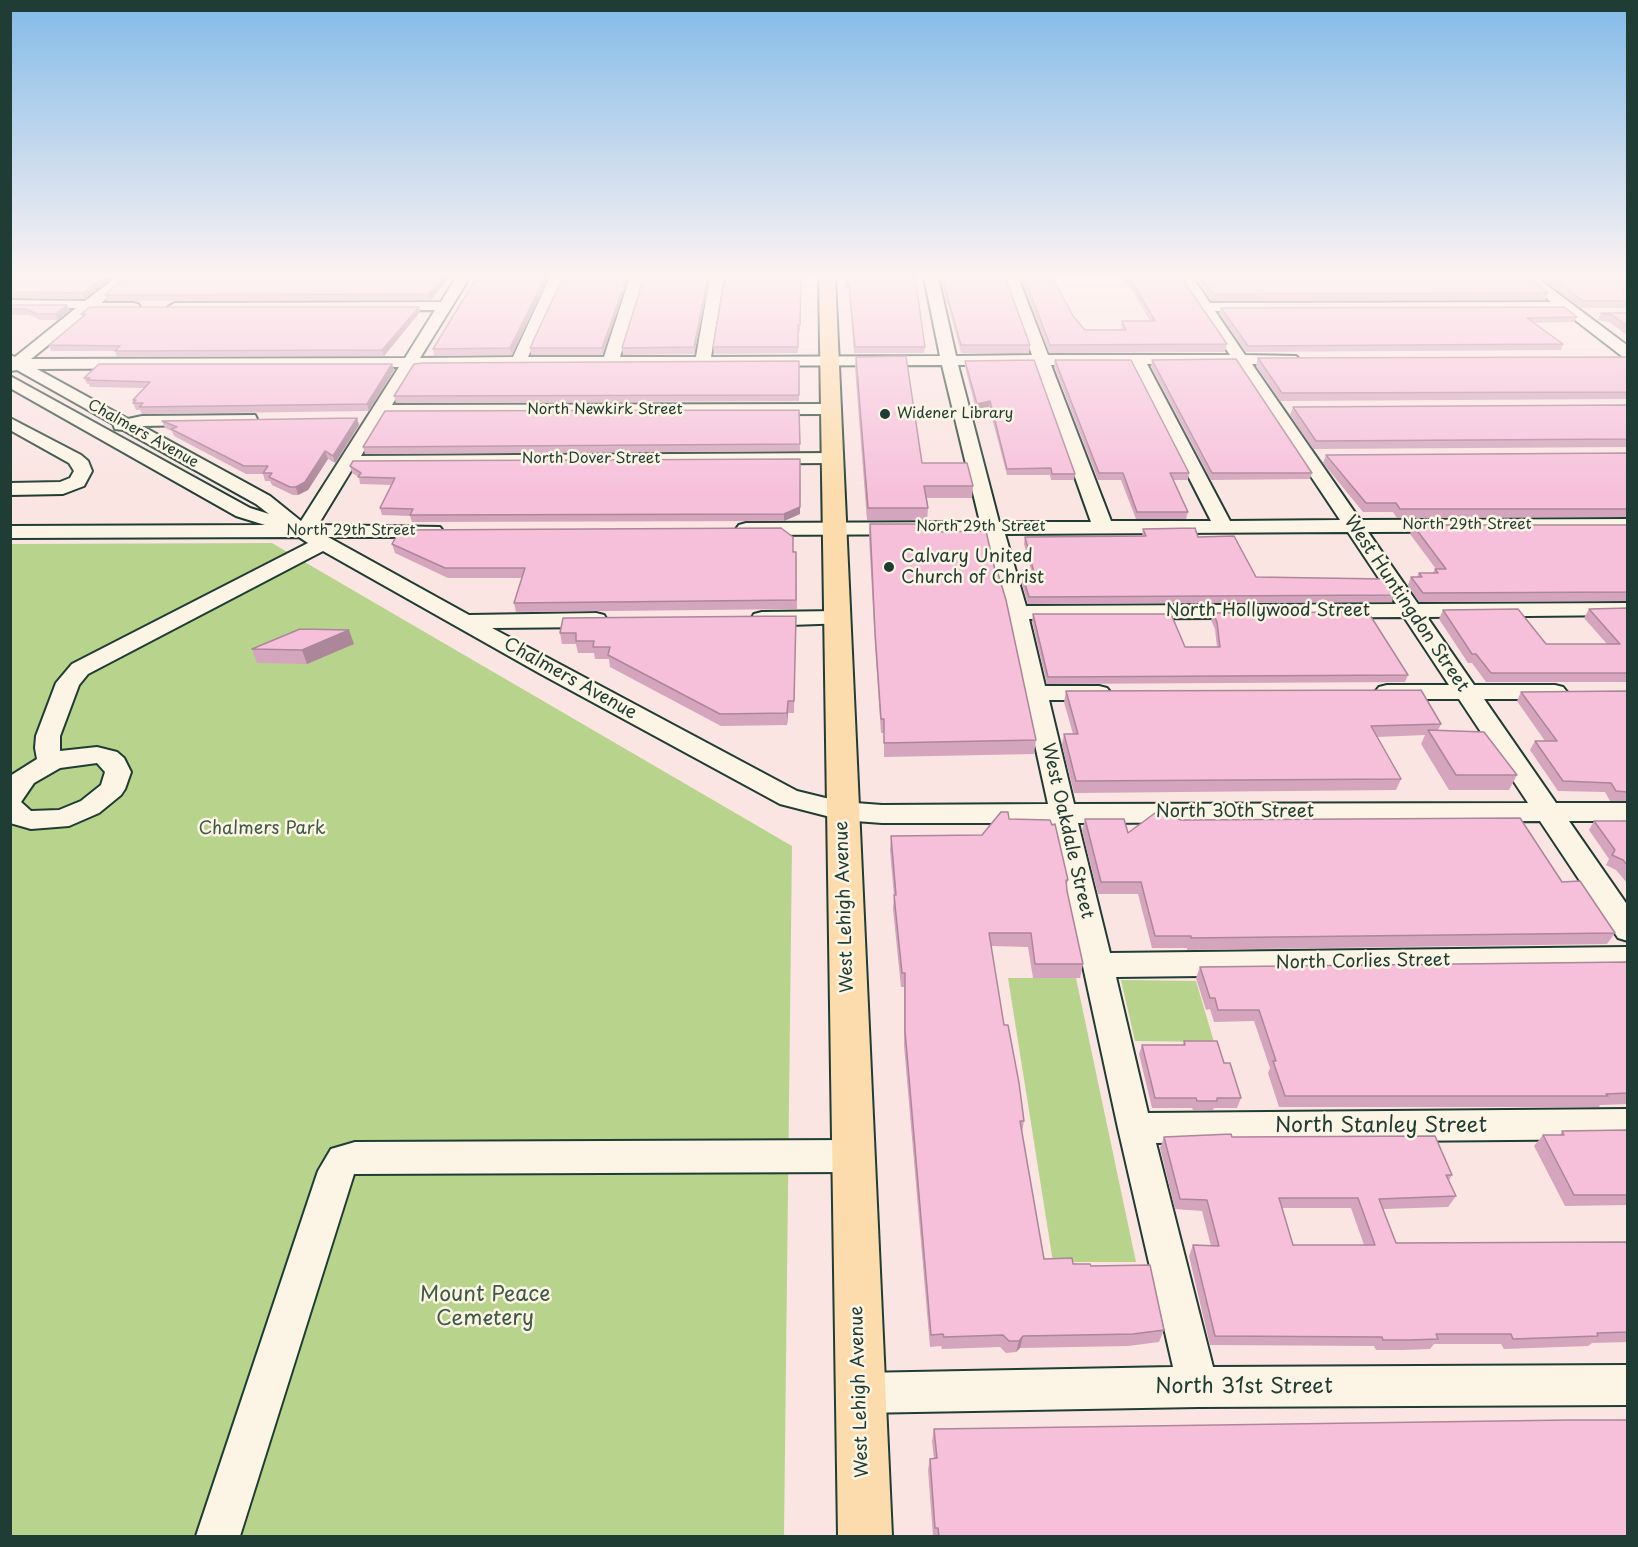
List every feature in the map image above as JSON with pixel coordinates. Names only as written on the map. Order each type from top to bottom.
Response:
[{"type":"main road","name":"West Lehigh Avenue","points":[[828,349],[839,618],[842,811],[865,1536]]},
{"type":"street","points":[[12,364],[32,349]]},
{"type":"street","points":[[51,762],[47,748],[48,736],[68,683],[80,669],[313,537],[349,461],[418,349]]},
{"type":"street","points":[[519,361],[524,349]]},
{"type":"street","points":[[611,360],[614,349]]},
{"type":"street","points":[[703,360],[705,349]]},
{"type":"street","name":"West Oakdale Street","points":[[947,349],[991,527],[997,537],[1017,613],[1135,1128],[1198,1387]]},
{"type":"street","points":[[1039,349],[1040,360],[1102,527]]},
{"type":"street","name":"West Huntingdon Street","points":[[1233,349],[1628,930]]},
{"type":"street","points":[[1604,357],[1628,356]]},
{"type":"street","points":[[12,364],[1311,359]]},
{"type":"street","points":[[1137,360],[1223,526]]},
{"type":"street","name":"Chalmers Avenue","points":[[12,364],[262,500],[313,537],[789,798],[842,811]]},
{"type":"street","name":"Chalmers Avenue","points":[[10,381],[243,513],[313,537]]},
{"type":"street","points":[[1274,408],[1297,407]]},
{"type":"street","name":"North Newkirk Street","points":[[352,418],[378,414],[830,409]]},
{"type":"street","points":[[101,432],[142,420],[270,419]]},
{"type":"street","points":[[10,423],[75,459],[82,465],[83,471],[77,482],[63,488],[10,489]]},
{"type":"street","points":[[1306,456],[1330,456]]},
{"type":"street","name":"North Dover Street","points":[[349,461],[832,458]]},
{"type":"street","name":"North 29th Street","points":[[728,529],[1628,525]]},
{"type":"street","name":"North 29th Street","points":[[10,532],[313,537],[457,531]]},
{"type":"street","name":"North Hollywood Street","points":[[1017,613],[1628,609]]},
{"type":"street","points":[[745,619],[839,618]]},
{"type":"street","points":[[465,621],[616,620]]},
{"type":"street","points":[[1371,693],[1581,692]]},
{"type":"street","points":[[1036,693],[1120,693]]},
{"type":"street","points":[[10,798],[16,786],[25,777],[51,762],[75,756],[97,755],[108,758],[115,764],[118,772],[112,789],[90,807],[60,819],[31,820],[20,817],[10,806]]},
{"type":"street","name":"North 30th Street","points":[[842,811],[882,814],[1628,812]]},
{"type":"street","name":"North Corlies Street","points":[[1098,965],[1628,960]]},
{"type":"street","name":"North Stanley Street","points":[[1135,1128],[1628,1124]]},
{"type":"street","points":[[218,1536],[336,1171],[343,1160],[356,1158],[852,1156]]},
{"type":"street","name":"North 31st Street","points":[[860,1393],[1198,1387],[1628,1385]]},
{"type":"green space","points":[[272,543],[792,846],[784,1536],[11,1536],[10,544]]},
{"type":"green space","points":[[1008,978],[1076,978],[1136,1262],[1053,1262]]},
{"type":"green space","points":[[1121,980],[1196,981],[1214,1042],[1135,1041]]},
{"type":"building","points":[[117,349],[383,349],[382,350],[115,351]]},
{"type":"building","points":[[906,356],[922,463],[967,463],[973,486],[924,486],[928,508],[868,508],[856,357]]},
{"type":"building","points":[[1628,357],[1628,392],[1282,393],[1258,358]]},
{"type":"building","points":[[1236,359],[1312,473],[1212,473],[1152,360]]},
{"type":"building","points":[[1034,360],[1075,474],[1052,474],[1051,468],[1007,469],[990,401],[977,404],[965,361]]},
{"type":"building","points":[[1055,360],[1131,360],[1189,473],[1170,473],[1188,512],[1137,512],[1123,473],[1099,473]]},
{"type":"building","points":[[799,361],[799,395],[394,396],[414,364],[424,363]]},
{"type":"building","points":[[99,364],[392,364],[367,404],[139,407],[143,403],[133,403],[136,400],[133,400],[150,382],[87,380],[90,378],[84,378]]},
{"type":"building","points":[[1628,405],[1628,439],[1316,441],[1293,407]]},
{"type":"building","points":[[799,410],[800,444],[363,447],[385,411]]},
{"type":"building","points":[[357,418],[333,456],[325,451],[305,482],[296,487],[290,487],[269,477],[272,473],[263,473],[268,466],[244,466],[171,429],[177,427],[162,421]]},
{"type":"building","points":[[1628,453],[1628,509],[1400,509],[1396,503],[1366,503],[1326,455]]},
{"type":"building","points":[[800,459],[800,507],[784,514],[410,515],[413,509],[380,508],[395,478],[358,477],[361,473],[350,466],[353,461]]},
{"type":"building","points":[[870,524],[931,524],[932,532],[986,531],[995,570],[997,570],[1006,600],[1036,740],[884,743],[884,719],[881,719],[875,632]]},
{"type":"building","points":[[1413,525],[1628,525],[1628,592],[1423,593],[1411,577],[1422,577],[1419,573],[1438,573],[1435,569],[1446,569]]},
{"type":"building","points":[[781,528],[793,537],[793,552],[796,552],[796,600],[514,603],[525,568],[445,568],[392,544],[400,530]]},
{"type":"building","points":[[1195,528],[1198,537],[1234,536],[1256,577],[1384,579],[1394,595],[1029,597],[1023,577],[1035,577],[1025,537],[1146,536],[1143,529]]},
{"type":"building","points":[[1628,608],[1628,673],[1491,673],[1476,654],[1472,654],[1443,610],[1518,609],[1546,644],[1620,644],[1589,609]]},
{"type":"building","points":[[1368,612],[1408,675],[1048,677],[1033,614],[1171,614],[1185,647],[1220,647],[1217,622],[1213,613]]},
{"type":"building","points":[[796,616],[794,701],[788,701],[787,713],[720,714],[608,655],[610,647],[593,647],[594,641],[576,641],[576,633],[560,633],[563,618]]},
{"type":"building","points":[[300,629],[349,630],[302,650],[252,649]]},
{"type":"building","points":[[1421,690],[1441,724],[1371,726],[1401,779],[1076,781],[1064,734],[1078,734],[1066,691]]},
{"type":"building","points":[[1628,691],[1628,792],[1616,791],[1611,783],[1563,781],[1535,741],[1557,741],[1521,692]]},
{"type":"building","points":[[1428,730],[1484,732],[1517,775],[1456,775]]},
{"type":"building","points":[[1001,812],[1008,812],[1009,819],[1050,820],[1052,825],[1055,824],[1083,964],[1035,964],[1031,933],[989,933],[1004,1025],[1008,1025],[1019,1083],[1024,1121],[1020,1121],[1044,1259],[1072,1258],[1073,1264],[1090,1264],[1091,1266],[1150,1265],[1164,1330],[1133,1334],[1023,1336],[1019,1341],[1009,1341],[1003,1335],[944,1337],[943,1334],[931,1335],[905,1031],[905,973],[902,973],[894,895],[896,895],[891,836],[982,835]]},
{"type":"building","points":[[1155,813],[1164,813],[1181,820],[1520,818],[1562,882],[1580,881],[1615,933],[1191,938],[1191,936],[1155,936],[1141,882],[1101,882],[1085,819],[1124,819],[1128,833]]},
{"type":"building","points":[[1594,821],[1628,821],[1628,866],[1623,860],[1612,855],[1615,850]]},
{"type":"building","points":[[1628,962],[1628,1093],[1606,1094],[1608,1096],[1285,1096],[1259,1010],[1218,1010],[1215,998],[1210,998],[1200,967]]},
{"type":"building","points":[[1184,1041],[1217,1041],[1224,1063],[1230,1063],[1241,1098],[1197,1101],[1196,1098],[1155,1098],[1142,1045],[1185,1045]]},
{"type":"building","points":[[1628,1130],[1628,1195],[1574,1195],[1543,1135],[1564,1135],[1562,1131]]},
{"type":"building","points":[[1231,1134],[1232,1137],[1435,1136],[1452,1175],[1446,1175],[1456,1196],[1379,1199],[1396,1243],[1628,1242],[1628,1332],[1597,1333],[1598,1336],[1513,1339],[1511,1334],[1436,1334],[1438,1339],[1410,1340],[1383,1340],[1382,1337],[1215,1336],[1193,1245],[1219,1246],[1207,1200],[1180,1199],[1164,1137]],"holes":[[[1279,1198],[1358,1198],[1375,1245],[1293,1245]]]},
{"type":"building","points":[[1628,1420],[1628,1536],[939,1536],[938,1528],[935,1528],[930,1459],[937,1458],[934,1429]]},
{"type":"place","name":"Widener Library","points":[[885,414]]},
{"type":"place","name":"Calvary United Church of Christ","points":[[889,567]]},
{"type":"park label","name":"Chalmers Park","points":[[262,829]]},
{"type":"park label","name":"Mount Peace Cemetery","points":[[485,1307]]}]
